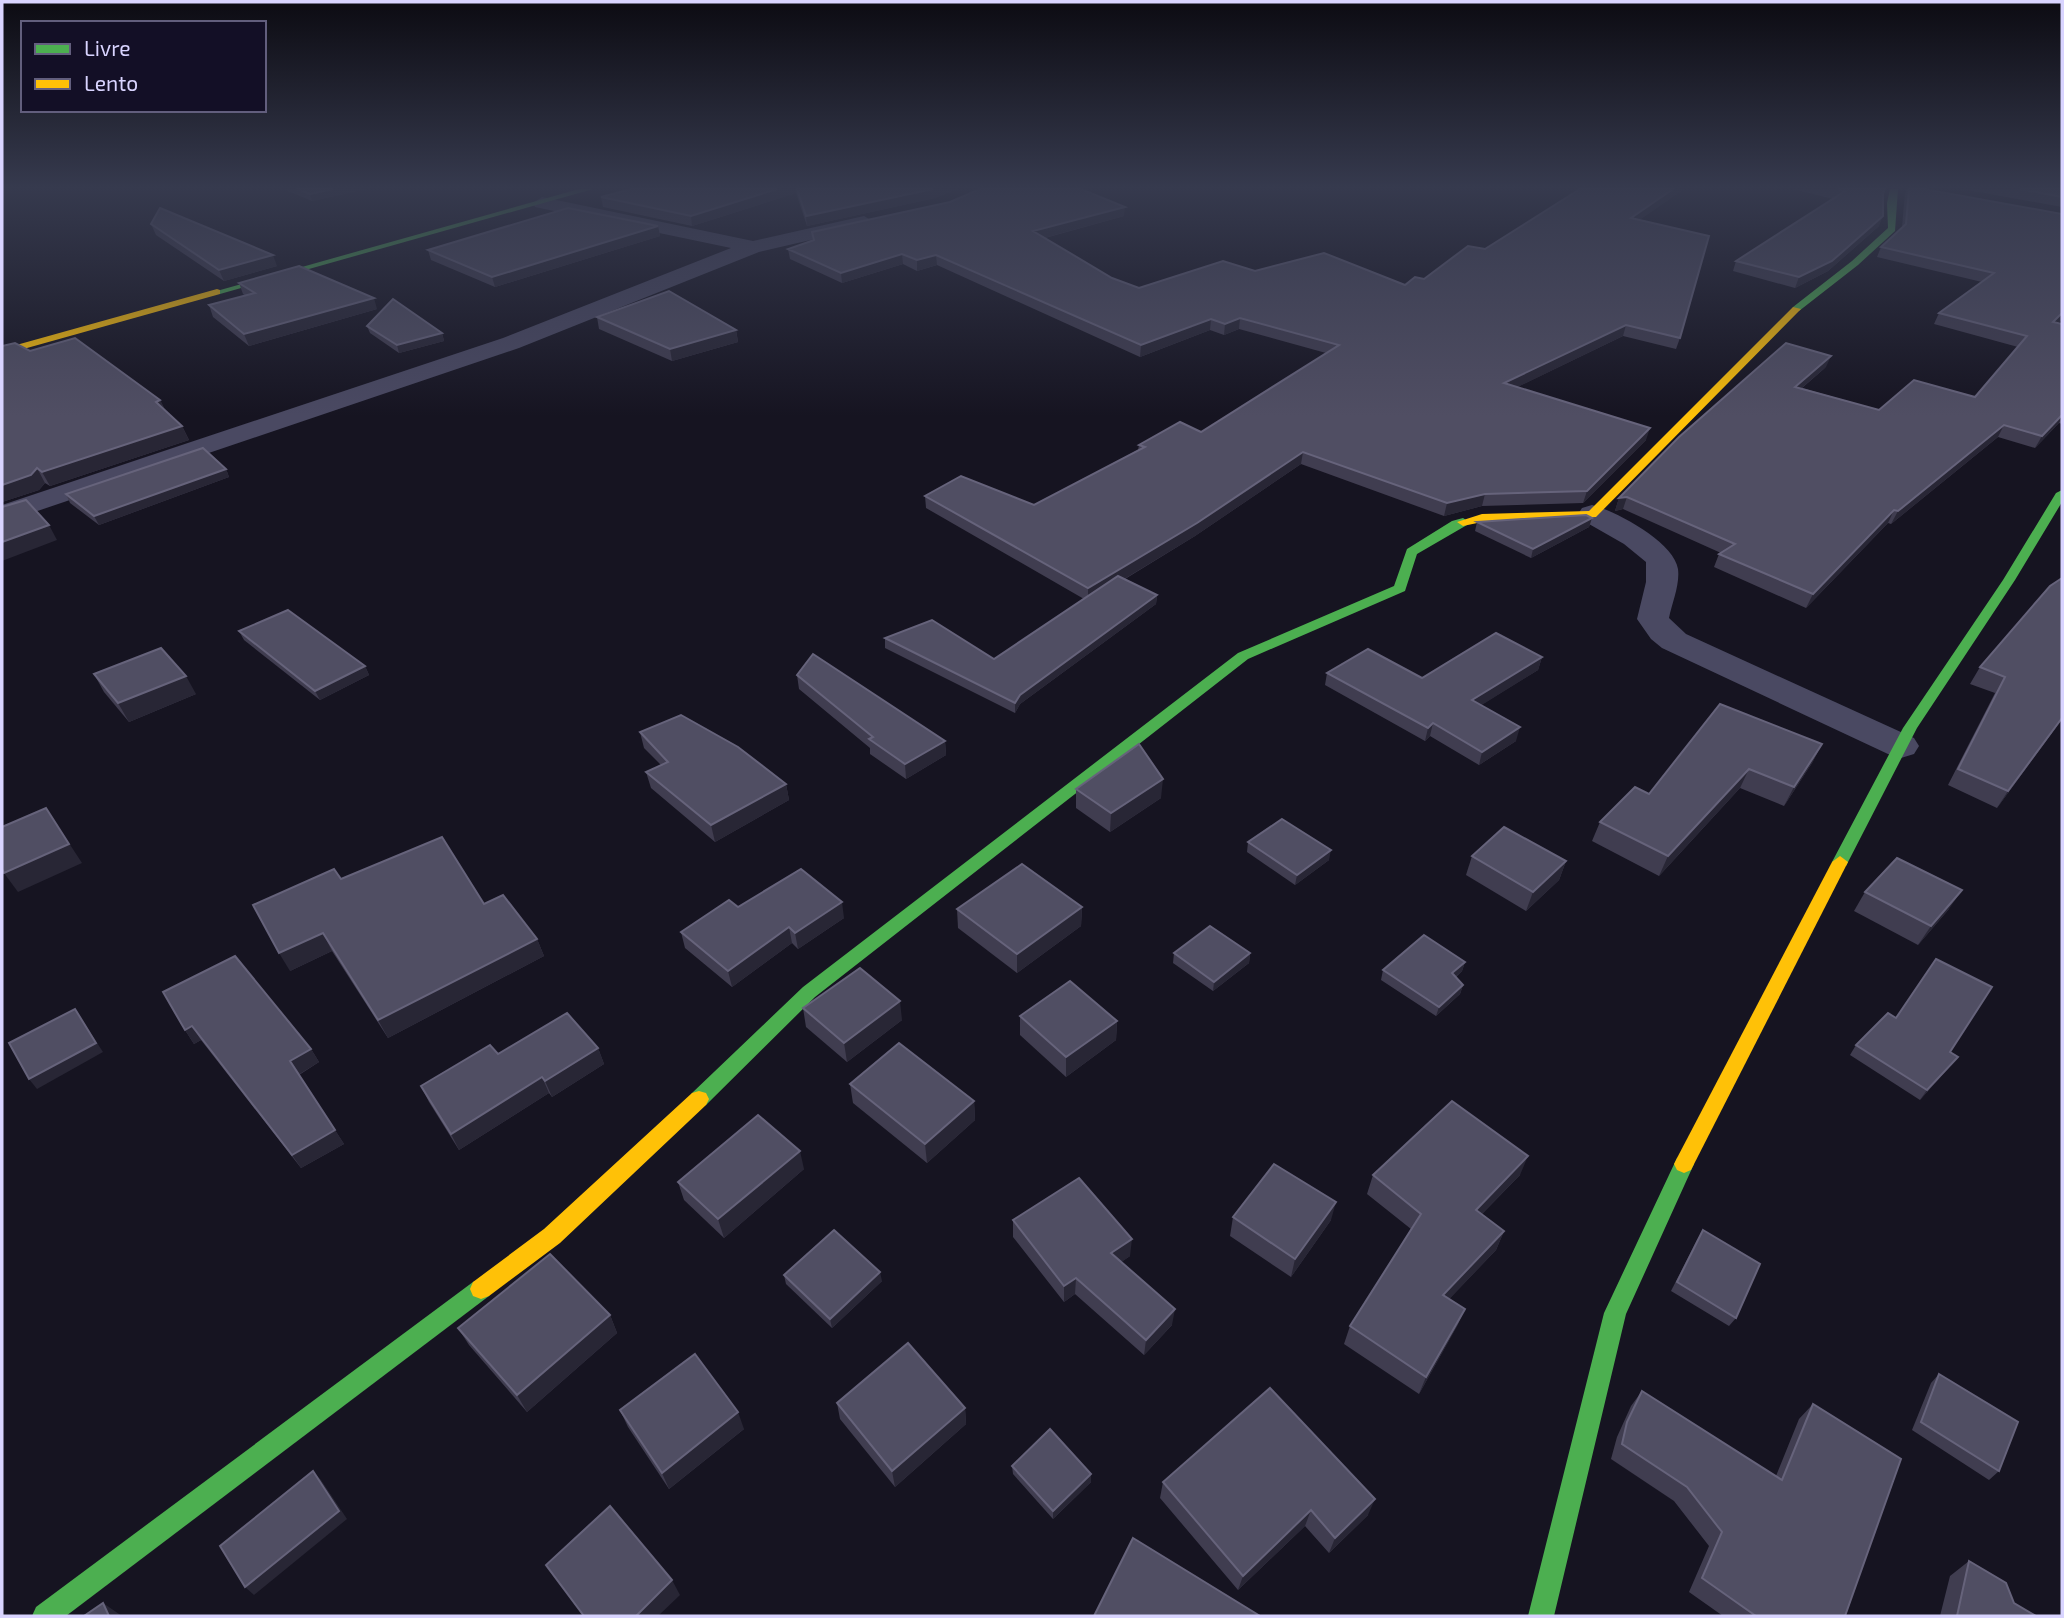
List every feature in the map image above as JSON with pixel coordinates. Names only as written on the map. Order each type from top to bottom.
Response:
[{"type":"street","points":[[2,352],[319,265]]},
{"type":"street","points":[[2,514],[511,343],[709,265]]},
{"type":"street","points":[[1592,514],[1787,316],[1853,265]]},
{"type":"street","points":[[1541,1616],[1615,1314],[1703,1123],[1910,727],[2009,579],[2062,493]]},
{"type":"street","points":[[45,1616],[552,1236],[685,1113],[809,992],[1243,656],[1400,588],[1411,552],[1456,524],[1482,518],[1592,514],[1652,549],[1662,561],[1663,571],[1653,619],[1663,632],[1674,640],[1902,746]]},
{"type":"building","points":[[211,265],[239,265],[219,270]]},
{"type":"building","points":[[462,265],[533,265],[492,277]]},
{"type":"building","points":[[822,265],[868,265],[841,273]]},
{"type":"building","points":[[958,265],[1089,265],[1112,278],[1139,288],[1212,265],[1234,265],[1255,271],[1280,265],[1353,265],[1405,285],[1415,277],[1424,279],[1443,265],[1701,265],[1680,338],[1626,325],[1504,383],[1650,428],[1587,491],[1485,494],[1447,503],[1303,452],[1197,523],[1088,588],[925,496],[961,476],[1034,505],[1145,447],[1139,445],[1180,422],[1201,432],[1339,345],[1240,318],[1225,324],[1211,319],[1141,345]]},
{"type":"building","points":[[1750,265],[1825,265],[1799,277]]},
{"type":"building","points":[[1957,265],[2062,265],[2062,313],[2053,322],[2062,324],[2062,415],[2042,436],[2004,425],[1898,511],[1894,510],[1813,594],[1719,554],[1735,544],[1627,497],[1619,498],[1679,437],[1786,343],[1831,356],[1795,387],[1879,410],[1914,380],[1975,397],[2027,336],[1939,313],[1994,273]]},
{"type":"building","points":[[299,266],[374,298],[244,334],[209,305],[255,293],[239,283]]},
{"type":"building","points":[[669,291],[736,330],[670,349],[597,317]]},
{"type":"building","points":[[393,299],[442,333],[397,345],[367,326]]},
{"type":"building","points":[[75,338],[160,400],[156,402],[182,426],[42,472],[37,468],[31,475],[2,485],[2,346],[15,343],[30,351]]},
{"type":"building","points":[[203,448],[226,469],[94,516],[66,494]]},
{"type":"building","points":[[26,500],[49,525],[2,542],[2,507]]},
{"type":"building","points":[[1586,515],[1592,518],[1533,549],[1477,522]]},
{"type":"building","points":[[1118,576],[1157,595],[1020,695],[1015,703],[885,638],[932,620],[994,659]]},
{"type":"building","points":[[2062,578],[2062,718],[2008,791],[1958,769],[2005,677],[1980,667],[2050,586]]},
{"type":"building","points":[[288,610],[365,666],[315,691],[239,631]]},
{"type":"building","points":[[1496,633],[1542,657],[1472,700],[1520,727],[1482,752],[1433,723],[1428,728],[1327,673],[1368,649],[1422,678]]},
{"type":"building","points":[[161,648],[186,676],[118,703],[94,674]]},
{"type":"building","points":[[813,654],[945,741],[905,764],[869,739],[873,737],[797,675]]},
{"type":"building","points":[[1720,704],[1822,744],[1794,787],[1749,769],[1668,856],[1600,822],[1635,787],[1649,794]]},
{"type":"building","points":[[681,715],[738,747],[786,784],[711,825],[646,772],[668,762],[640,732]]},
{"type":"building","points":[[1139,744],[1163,779],[1111,813],[1076,789]]},
{"type":"building","points":[[46,808],[69,844],[4,873],[2,827]]},
{"type":"building","points":[[1282,819],[1331,850],[1297,875],[1248,842]]},
{"type":"building","points":[[1504,827],[1566,861],[1533,892],[1472,856]]},
{"type":"building","points":[[442,837],[484,904],[503,895],[537,939],[378,1020],[323,933],[279,953],[253,905],[334,869],[341,879]]},
{"type":"building","points":[[1897,858],[1962,890],[1931,926],[1865,892]]},
{"type":"building","points":[[1022,864],[1082,907],[1017,954],[957,909]]},
{"type":"building","points":[[801,869],[842,902],[795,933],[789,927],[728,971],[681,932],[729,900],[738,907]]},
{"type":"building","points":[[1210,926],[1250,953],[1214,982],[1174,953]]},
{"type":"building","points":[[1424,935],[1465,962],[1452,973],[1463,985],[1439,1007],[1383,970]]},
{"type":"building","points":[[235,956],[311,1049],[290,1061],[335,1130],[292,1155],[192,1026],[185,1030],[163,992]]},
{"type":"building","points":[[1936,959],[1992,987],[1950,1052],[1958,1057],[1927,1090],[1856,1045],[1888,1013],[1896,1018]]},
{"type":"building","points":[[860,968],[900,1001],[844,1043],[803,1008]]},
{"type":"building","points":[[1070,981],[1117,1021],[1066,1057],[1020,1016]]},
{"type":"building","points":[[75,1009],[96,1043],[29,1079],[9,1043]]},
{"type":"building","points":[[567,1013],[598,1048],[545,1081],[542,1077],[451,1134],[421,1086],[490,1045],[498,1054]]},
{"type":"building","points":[[899,1043],[974,1101],[925,1144],[850,1084]]},
{"type":"building","points":[[1452,1101],[1528,1156],[1476,1210],[1504,1231],[1443,1295],[1465,1309],[1426,1377],[1350,1326],[1421,1214],[1373,1175]]},
{"type":"building","points":[[758,1115],[800,1151],[718,1219],[678,1182]]},
{"type":"building","points":[[1274,1164],[1336,1202],[1295,1259],[1233,1217]]},
{"type":"building","points":[[1079,1178],[1132,1239],[1111,1253],[1175,1309],[1146,1340],[1076,1278],[1064,1286],[1013,1220]]},
{"type":"building","points":[[834,1230],[880,1272],[830,1319],[784,1275]]},
{"type":"building","points":[[1703,1230],[1760,1264],[1736,1318],[1677,1282]]},
{"type":"building","points":[[550,1254],[610,1315],[517,1395],[458,1328]]},
{"type":"building","points":[[908,1343],[965,1408],[892,1471],[837,1403]]},
{"type":"building","points":[[695,1354],[738,1412],[662,1473],[620,1410]]},
{"type":"building","points":[[1939,1374],[2018,1422],[1999,1471],[1921,1422]]},
{"type":"building","points":[[1270,1388],[1375,1499],[1335,1538],[1311,1510],[1243,1576],[1163,1482]]},
{"type":"building","points":[[1642,1391],[1782,1480],[1813,1404],[1901,1459],[1845,1616],[1756,1616],[1702,1578],[1722,1532],[1687,1487],[1622,1444],[1627,1422]]},
{"type":"building","points":[[1050,1429],[1091,1474],[1053,1511],[1012,1466]]},
{"type":"building","points":[[313,1471],[339,1511],[245,1587],[220,1546]]},
{"type":"building","points":[[610,1506],[672,1580],[636,1616],[584,1616],[546,1565]]},
{"type":"building","points":[[1133,1538],[1260,1616],[1094,1616]]},
{"type":"building","points":[[1969,1561],[2006,1583],[2014,1603],[2036,1616],[1957,1616]]},
{"type":"building","points":[[103,1603],[109,1616],[84,1616]]},
{"type":"traffic: fast","points":[[217,292],[316,265]]},
{"type":"traffic: fast","points":[[1796,309],[1853,265]]},
{"type":"traffic: fast","points":[[1840,862],[1910,728],[2009,580],[2062,493]]},
{"type":"traffic: fast","points":[[699,1099],[809,992],[1243,656],[1400,588],[1411,552],[1463,522]]},
{"type":"traffic: fast","points":[[1541,1616],[1615,1313],[1684,1164]]},
{"type":"traffic: fast","points":[[45,1616],[481,1289]]},
{"type":"traffic: slow","points":[[2,352],[217,292]]},
{"type":"traffic: slow","points":[[1463,522],[1482,518],[1592,514],[1796,309]]},
{"type":"traffic: slow","points":[[1684,1164],[1840,862]]},
{"type":"traffic: slow","points":[[481,1289],[552,1236],[699,1099]]}]
